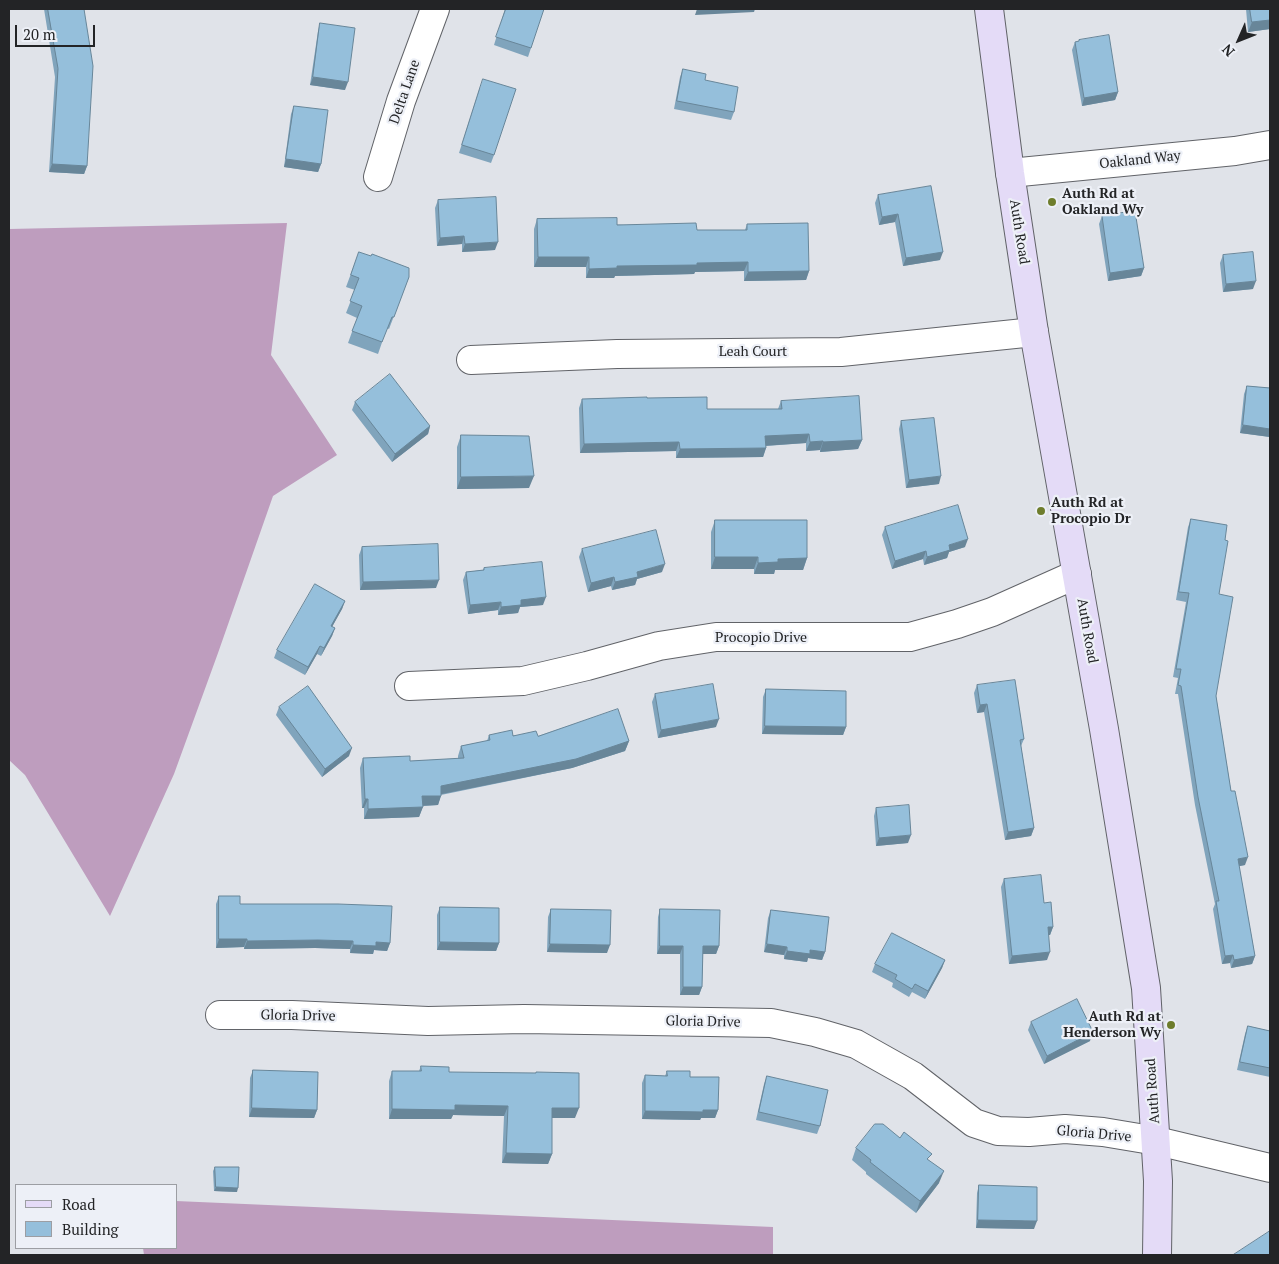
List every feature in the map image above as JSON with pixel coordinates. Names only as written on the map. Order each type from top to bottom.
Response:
[{"type":"main road","name":"Auth Road","points":[[989,9],[1010,173],[1034,332],[1104,729],[1146,988],[1158,1181],[1157,1255]]},
{"type":"street","name":"Delta Lane","points":[[378,177],[402,101],[435,9]]},
{"type":"street","name":"Oakland Way","points":[[1010,173],[1270,145]]},
{"type":"street","name":"Leah Court","points":[[471,360],[617,354],[841,352],[1034,332]]},
{"type":"street","name":"Procopio Drive","points":[[409,686],[523,681],[660,646],[716,637],[910,637],[992,612],[1077,574]]},
{"type":"street","name":"Gloria Drive","points":[[220,1015],[292,1015],[428,1021],[524,1019],[771,1023],[814,1032],[856,1044],[913,1076],[974,1123],[998,1131],[1029,1132],[1065,1129],[1103,1132],[1156,1141],[1270,1168]]},
{"type":"shaded area","points":[[287,223],[271,355],[337,455],[273,496],[174,774],[110,916],[25,775],[9,760],[9,229]]},
{"type":"shaded area","points":[[178,1201],[773,1227],[773,1255],[144,1255],[143,1249],[178,1249]]},
{"type":"building","points":[[48,9],[84,9],[93,66],[87,166],[52,164],[58,69]]},
{"type":"building","points":[[506,9],[544,9],[531,48],[496,37]]},
{"type":"building","points":[[1250,9],[1270,9],[1270,20],[1252,22]]},
{"type":"building","points":[[320,23],[355,28],[348,82],[313,77]]},
{"type":"building","points":[[1109,35],[1118,92],[1084,98],[1075,42]]},
{"type":"building","points":[[683,69],[706,74],[705,80],[738,87],[734,112],[677,101]]},
{"type":"building","points":[[483,79],[516,89],[494,155],[462,145]]},
{"type":"building","points":[[294,106],[328,110],[321,164],[286,159]]},
{"type":"building","points":[[931,186],[943,252],[906,258],[898,214],[882,217],[878,195]]},
{"type":"building","points":[[496,197],[498,242],[465,244],[464,236],[440,238],[438,200]]},
{"type":"building","points":[[1135,211],[1144,268],[1110,273],[1102,216]]},
{"type":"building","points":[[617,218],[617,225],[696,223],[697,230],[747,230],[747,224],[808,223],[809,271],[748,272],[748,262],[617,266],[617,268],[589,269],[589,257],[538,257],[537,219]]},
{"type":"building","points":[[359,252],[371,256],[372,254],[409,268],[409,277],[382,342],[352,331],[362,306],[350,301],[359,278],[351,275]]},
{"type":"building","points":[[1253,252],[1256,281],[1226,284],[1223,255]]},
{"type":"building","points":[[390,374],[430,426],[395,454],[355,402]]},
{"type":"building","points":[[1247,386],[1270,388],[1270,429],[1243,425]]},
{"type":"building","points":[[859,396],[862,440],[810,442],[809,434],[765,436],[766,448],[680,449],[679,442],[584,444],[582,399],[707,397],[707,409],[782,409],[781,401]]},
{"type":"building","points":[[934,418],[941,476],[909,480],[901,421]]},
{"type":"building","points":[[461,435],[529,436],[534,476],[461,477]]},
{"type":"building","points":[[958,505],[968,539],[949,545],[950,550],[927,557],[926,551],[895,561],[885,527]]},
{"type":"building","points":[[1191,519],[1227,525],[1225,540],[1228,541],[1219,594],[1233,597],[1216,696],[1231,791],[1235,791],[1248,857],[1238,859],[1255,956],[1234,960],[1233,955],[1225,956],[1216,901],[1219,901],[1198,797],[1181,686],[1178,685],[1181,669],[1176,669],[1189,593],[1179,592]]},
{"type":"building","points":[[715,520],[807,520],[807,558],[778,559],[778,562],[758,563],[758,557],[715,557]]},
{"type":"building","points":[[656,530],[665,564],[637,572],[638,577],[615,582],[614,577],[591,583],[582,549]]},
{"type":"building","points":[[438,544],[439,580],[363,582],[362,547]]},
{"type":"building","points":[[542,562],[546,597],[521,600],[521,605],[501,607],[501,602],[470,605],[466,572],[484,570],[484,568]]},
{"type":"building","points":[[315,584],[345,601],[331,626],[335,628],[324,648],[320,646],[308,667],[277,650]]},
{"type":"building","points":[[1015,680],[1024,739],[1020,740],[1034,828],[1008,832],[987,704],[980,705],[977,685]]},
{"type":"building","points":[[713,684],[719,719],[661,730],[655,694]]},
{"type":"building","points":[[308,686],[352,748],[325,769],[279,707]]},
{"type":"building","points":[[766,689],[846,691],[846,727],[765,726]]},
{"type":"building","points":[[618,709],[629,741],[576,759],[441,786],[441,796],[422,796],[423,807],[368,809],[368,799],[365,799],[363,758],[410,756],[410,761],[464,758],[461,746],[490,740],[489,735],[512,730],[513,736],[536,731],[538,736]]},
{"type":"building","points":[[909,805],[911,835],[879,838],[876,808]]},
{"type":"building","points":[[1041,875],[1044,903],[1051,902],[1053,927],[1048,927],[1050,952],[1012,956],[1004,879]]},
{"type":"building","points":[[219,896],[240,896],[240,904],[392,906],[390,943],[376,942],[376,946],[353,945],[353,941],[247,941],[247,939],[219,939]]},
{"type":"building","points":[[440,907],[499,908],[499,943],[440,942]]},
{"type":"building","points":[[551,909],[611,910],[610,945],[550,944]]},
{"type":"building","points":[[660,909],[720,910],[719,946],[703,946],[702,987],[683,987],[683,946],[660,946]]},
{"type":"building","points":[[771,910],[829,917],[825,952],[810,950],[810,954],[787,951],[787,947],[767,944]]},
{"type":"building","points":[[892,933],[945,960],[928,991],[915,984],[912,989],[895,979],[897,975],[875,964]]},
{"type":"building","points":[[1077,999],[1093,1032],[1047,1056],[1031,1022]]},
{"type":"building","points":[[1248,1026],[1270,1031],[1270,1068],[1240,1062]]},
{"type":"building","points":[[421,1066],[449,1067],[449,1072],[579,1073],[579,1108],[552,1108],[552,1154],[506,1153],[508,1106],[455,1105],[455,1110],[392,1109],[392,1071],[421,1071]]},
{"type":"building","points":[[253,1070],[318,1072],[317,1110],[252,1108]]},
{"type":"building","points":[[667,1071],[690,1071],[690,1077],[719,1077],[718,1110],[703,1110],[703,1112],[645,1111],[645,1075],[667,1076]]},
{"type":"building","points":[[767,1076],[828,1090],[820,1126],[759,1112]]},
{"type":"building","points":[[875,1124],[883,1124],[900,1138],[904,1132],[932,1154],[927,1159],[944,1171],[920,1201],[870,1162],[871,1160],[856,1148]]},
{"type":"building","points":[[215,1167],[239,1167],[238,1188],[216,1187]]},
{"type":"building","points":[[979,1185],[1037,1187],[1037,1221],[978,1220]]},
{"type":"building","points":[[1270,1231],[1270,1255],[1233,1255]]},
{"type":"place","name":"Auth Rd at Oakland Wy","points":[[1052,202]]},
{"type":"place","name":"Auth Rd at Procopio Dr","points":[[1041,511]]},
{"type":"place","name":"Auth Rd at Henderson Wy","points":[[1171,1025]]}]
